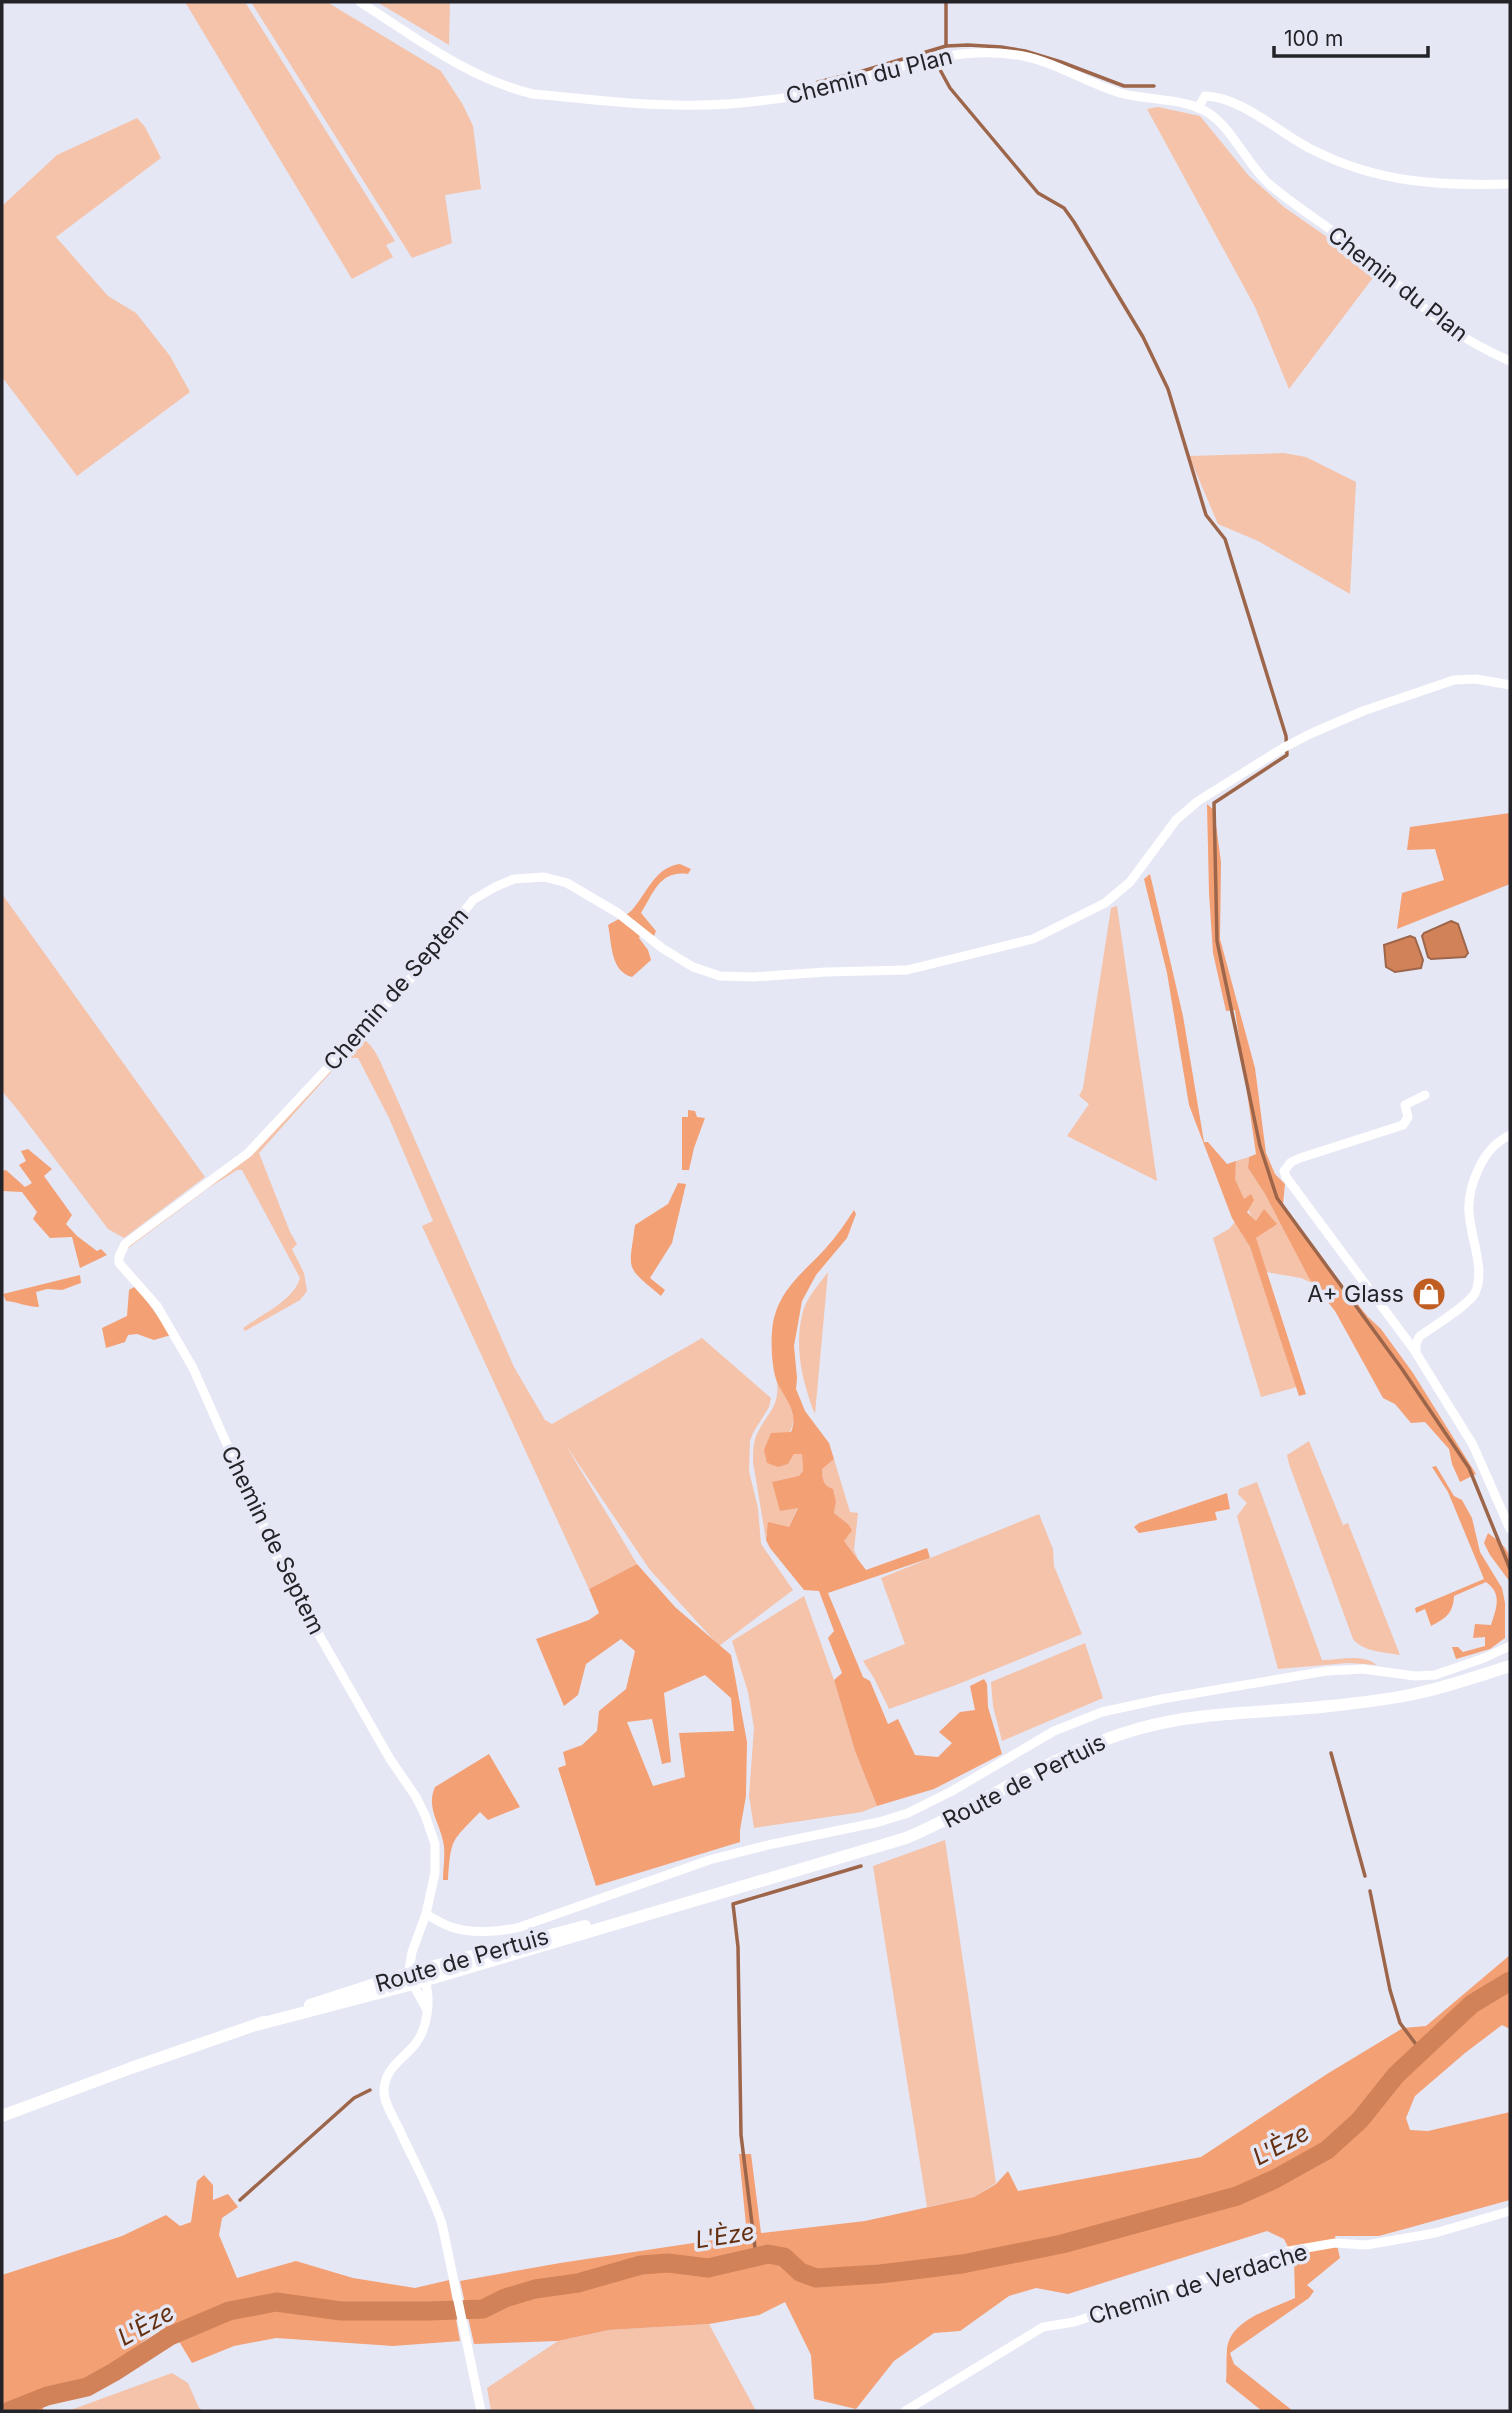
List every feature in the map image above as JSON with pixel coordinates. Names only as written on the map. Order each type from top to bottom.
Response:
[{"type":"main road","name":"Route de Pertuis","points":[[2,2116],[256,2025],[906,1838],[954,1817],[1057,1760],[1114,1736],[1144,1727],[1217,1715],[1328,1706],[1412,1695],[1509,1666]]},
{"type":"street","name":"Chemin du Plan","points":[[360,2],[474,73],[512,89],[533,94],[674,106],[769,100],[836,87],[941,56],[980,52],[1025,57],[1053,65],[1137,98],[1181,103],[1198,108],[1209,113],[1221,125],[1268,184],[1356,248],[1442,323],[1481,348],[1510,361]]},
{"type":"street","points":[[1198,108],[1205,96],[1222,98],[1314,151],[1367,172],[1455,186],[1510,184]]},
{"type":"street","name":"Chemin de Septem","points":[[416,1979],[412,1952],[433,1886],[436,1856],[425,1815],[286,1577],[193,1368],[158,1306],[119,1263],[125,1244],[248,1153],[406,984],[473,900],[514,879],[544,877],[568,883],[618,913],[663,948],[693,967],[720,976],[907,970],[1032,939],[1055,930],[1105,903],[1130,882],[1176,820],[1198,801],[1310,734],[1454,680],[1476,678],[1510,685]]},
{"type":"street","points":[[1425,1095],[1405,1105],[1408,1117],[1403,1125],[1291,1162],[1284,1171],[1416,1353],[1473,1446],[1510,1529]]},
{"type":"street","points":[[1416,1353],[1419,1336],[1469,1300],[1476,1290],[1478,1275],[1469,1212],[1471,1191],[1487,1153],[1510,1135]]},
{"type":"street","points":[[426,1914],[450,1927],[461,1929],[492,1931],[520,1927],[709,1860],[880,1822],[908,1813],[952,1791],[1054,1731],[1113,1708],[1334,1671],[1369,1669],[1415,1676],[1435,1675],[1510,1646]]},
{"type":"street","points":[[416,1979],[427,2010],[420,2036],[387,2077],[385,2095],[436,2207],[447,2244],[481,2411]]},
{"type":"street","name":"Chemin de Verdache","points":[[905,2411],[1043,2327],[1074,2322],[1289,2251],[1335,2243],[1366,2245],[1434,2234],[1510,2211]]},
{"type":"shaded area","points":[[185,2],[245,2],[395,241],[386,245],[393,257],[352,279]]},
{"type":"shaded area","points":[[251,2],[327,2],[441,71],[473,126],[481,189],[445,195],[452,243],[412,258]]},
{"type":"shaded area","points":[[377,2],[450,2],[449,45]]},
{"type":"shaded area","points":[[1158,107],[1200,116],[1249,176],[1284,207],[1357,258],[1375,275],[1289,389],[1255,307],[1147,109]]},
{"type":"shaded area","points":[[137,118],[145,127],[161,158],[56,237],[108,296],[136,313],[170,356],[190,392],[77,476],[2,377],[2,206],[57,155]]},
{"type":"shaded area","points":[[1284,453],[1306,457],[1356,482],[1350,594],[1258,541],[1218,524],[1189,456]]},
{"type":"shaded area","points":[[1207,804],[1214,810],[1221,862],[1220,939],[1255,1068],[1266,1153],[1275,1174],[1285,1184],[1283,1204],[1327,1266],[1381,1329],[1413,1373],[1476,1474],[1460,1482],[1449,1449],[1425,1422],[1411,1423],[1395,1404],[1383,1398],[1335,1311],[1309,1278],[1265,1194],[1248,1168],[1249,1157],[1256,1154],[1235,1010],[1226,1011],[1213,953]]},
{"type":"shaded area","points":[[1510,813],[1510,884],[1397,929],[1402,893],[1444,880],[1435,849],[1407,850],[1410,827]]},
{"type":"shaded area","points":[[680,864],[691,869],[688,874],[671,875],[664,879],[654,890],[641,913],[656,931],[654,936],[642,930],[639,938],[648,950],[651,960],[632,977],[625,974],[613,956],[608,925],[632,910],[658,875],[671,866]]},
{"type":"shaded area","points":[[1150,874],[1183,1016],[1204,1142],[1208,1142],[1227,1164],[1236,1161],[1235,1179],[1244,1199],[1251,1194],[1254,1200],[1247,1212],[1256,1221],[1264,1209],[1277,1224],[1256,1238],[1306,1394],[1299,1396],[1250,1247],[1232,1218],[1189,1105],[1167,973],[1144,879]]},
{"type":"shaded area","points":[[2,894],[205,1177],[124,1238],[108,1229],[2,1091]]},
{"type":"shaded area","points":[[1117,906],[1157,1181],[1067,1136],[1089,1104],[1079,1096],[1083,1088],[1111,908]]},
{"type":"shaded area","points":[[1451,921],[1458,924],[1468,953],[1465,957],[1431,959],[1422,936]]},
{"type":"shaded area","points":[[1410,936],[1415,938],[1423,960],[1421,968],[1395,972],[1386,967],[1384,945]]},
{"type":"shaded area","points":[[362,1038],[372,1047],[379,1059],[514,1367],[545,1420],[552,1424],[702,1338],[771,1398],[769,1407],[750,1441],[749,1471],[758,1508],[761,1544],[793,1590],[719,1646],[650,1570],[565,1444],[637,1564],[589,1589],[422,1226],[433,1221],[389,1118],[358,1058],[347,1058],[340,1062],[259,1153],[297,1244],[292,1249],[304,1273],[307,1291],[300,1300],[245,1331],[243,1328],[284,1300],[297,1286],[300,1278],[242,1170],[237,1170],[207,1189],[127,1249],[221,1175]]},
{"type":"shaded area","points":[[688,1110],[695,1111],[697,1117],[705,1118],[689,1170],[682,1170],[682,1117],[688,1117]]},
{"type":"shaded area","points":[[28,1149],[52,1169],[44,1176],[72,1215],[66,1224],[77,1236],[107,1255],[80,1268],[72,1237],[50,1238],[33,1219],[37,1212],[22,1192],[2,1191],[2,1171],[6,1170],[25,1187],[32,1183],[19,1165],[26,1161],[21,1151]]},
{"type":"shaded area","points":[[1249,1157],[1248,1168],[1314,1284],[1301,1278],[1266,1272],[1255,1238],[1276,1224],[1256,1222],[1235,1179],[1236,1161]]},
{"type":"shaded area","points":[[678,1183],[686,1184],[672,1243],[650,1278],[665,1290],[661,1296],[640,1278],[632,1266],[635,1225],[668,1204]]},
{"type":"shaded area","points":[[854,1210],[856,1214],[847,1238],[816,1275],[802,1301],[794,1346],[796,1389],[805,1411],[829,1443],[834,1459],[822,1469],[823,1478],[825,1484],[833,1489],[836,1502],[834,1513],[852,1530],[844,1541],[866,1570],[927,1548],[930,1558],[828,1593],[863,1677],[870,1681],[888,1724],[898,1719],[915,1755],[938,1757],[952,1743],[939,1732],[960,1712],[975,1710],[970,1686],[984,1679],[987,1684],[988,1707],[1002,1754],[934,1789],[877,1806],[855,1751],[834,1680],[842,1673],[828,1638],[834,1631],[819,1591],[804,1590],[766,1540],[768,1522],[789,1527],[798,1508],[780,1511],[772,1482],[799,1476],[803,1471],[802,1454],[794,1454],[788,1464],[778,1467],[767,1463],[764,1450],[771,1433],[791,1432],[793,1425],[792,1412],[773,1368],[774,1318],[788,1288],[829,1244]]},
{"type":"shaded area","points":[[1235,1222],[1250,1247],[1297,1387],[1261,1397],[1213,1238],[1229,1229]]},
{"type":"shaded area","points":[[828,1272],[815,1414],[800,1362],[799,1335],[806,1303]]},
{"type":"shaded area","points":[[80,1275],[81,1283],[62,1290],[47,1289],[36,1292],[39,1307],[6,1301],[3,1294]]},
{"type":"shaded area","points":[[136,1286],[171,1335],[154,1340],[137,1334],[128,1335],[125,1342],[106,1348],[102,1328],[127,1316],[129,1290]]},
{"type":"shaded area","points":[[777,1381],[790,1406],[793,1424],[767,1463],[778,1466],[788,1464],[794,1454],[802,1454],[803,1471],[799,1476],[798,1507],[789,1527],[766,1534],[766,1540],[753,1450],[755,1439],[774,1406]]},
{"type":"shaded area","points":[[1309,1441],[1343,1525],[1348,1523],[1400,1655],[1362,1647],[1353,1639],[1287,1455]]},
{"type":"shaded area","points":[[834,1459],[850,1512],[858,1513],[854,1550],[858,1559],[844,1541],[848,1524],[834,1513],[836,1502],[823,1480],[821,1469]]},
{"type":"shaded area","points":[[1436,1466],[1454,1496],[1462,1500],[1472,1518],[1480,1552],[1502,1588],[1505,1603],[1505,1638],[1490,1649],[1456,1659],[1452,1647],[1458,1647],[1463,1652],[1485,1646],[1485,1637],[1473,1638],[1475,1624],[1491,1625],[1496,1597],[1486,1582],[1454,1596],[1448,1615],[1431,1626],[1425,1609],[1416,1613],[1415,1608],[1484,1579],[1448,1492],[1432,1467]]},
{"type":"shaded area","points":[[1257,1482],[1322,1660],[1358,1658],[1377,1665],[1348,1663],[1278,1669],[1237,1516],[1247,1503],[1238,1494],[1239,1489]]},
{"type":"shaded area","points":[[1227,1493],[1230,1509],[1215,1512],[1217,1520],[1139,1533],[1134,1527],[1139,1523]]},
{"type":"shaded area","points":[[1039,1514],[1053,1549],[1054,1566],[1082,1634],[889,1709],[863,1661],[905,1644],[881,1578]]},
{"type":"shaded area","points":[[1488,1533],[1502,1544],[1508,1553],[1510,1582],[1484,1543]]},
{"type":"shaded area","points":[[637,1564],[675,1607],[731,1655],[747,1742],[746,1796],[740,1842],[596,1886],[558,1768],[566,1765],[563,1752],[582,1745],[597,1731],[599,1711],[626,1689],[635,1651],[621,1639],[586,1664],[578,1695],[564,1706],[536,1639],[589,1620],[599,1613],[589,1589]],"holes":[[[705,1675],[731,1698],[734,1731],[679,1733],[685,1777],[653,1786],[627,1722],[652,1719],[662,1764],[671,1762],[664,1693]]]},
{"type":"shaded area","points":[[804,1596],[834,1680],[855,1751],[877,1806],[862,1812],[754,1828],[749,1796],[754,1728],[748,1692],[732,1641]]},
{"type":"shaded area","points":[[1085,1643],[1103,1698],[1002,1741],[993,1706],[991,1682]]},
{"type":"shaded area","points":[[489,1754],[520,1807],[488,1820],[480,1812],[454,1842],[448,1880],[443,1880],[444,1846],[432,1801],[435,1787]]},
{"type":"shaded area","points":[[945,1840],[996,2183],[974,2197],[927,2207],[873,1866]]},
{"type":"shaded area","points":[[1510,1955],[1510,2029],[1502,2025],[1465,2053],[1415,2096],[1406,2118],[1410,2130],[1428,2131],[1510,2112],[1510,2200],[1379,2236],[1335,2236],[1340,2258],[1307,2285],[1314,2291],[1309,2298],[1230,2353],[1234,2364],[1293,2411],[1262,2411],[1226,2382],[1227,2349],[1236,2330],[1254,2316],[1295,2298],[1294,2259],[1284,2239],[1267,2231],[1068,2294],[1036,2288],[1009,2296],[960,2331],[934,2333],[894,2361],[856,2409],[814,2399],[811,2355],[785,2302],[759,2315],[709,2324],[609,2330],[558,2341],[474,2344],[460,2281],[747,2235],[739,2154],[751,2154],[761,2233],[865,2221],[974,2197],[996,2184],[1008,2171],[1018,2191],[1201,2157],[1327,2074],[1403,2028],[1426,2026]]},
{"type":"shaded area","points":[[204,2175],[213,2185],[213,2200],[228,2194],[238,2207],[222,2218],[219,2235],[237,2278],[296,2261],[353,2278],[415,2288],[449,2280],[460,2341],[393,2346],[276,2338],[234,2346],[192,2363],[180,2343],[157,2330],[105,2373],[37,2393],[44,2411],[2,2411],[2,2275],[122,2236],[166,2215],[180,2226],[191,2222],[197,2181]]},
{"type":"shaded area","points":[[709,2324],[756,2411],[491,2411],[487,2388],[558,2341],[609,2330]]},
{"type":"shaded area","points":[[172,2373],[188,2383],[199,2408],[204,2411],[68,2411]]},
{"type":"waterway","points":[[946,2],[946,46]]},
{"type":"waterway","points":[[818,82],[946,46],[968,45],[1025,51],[1124,86],[1154,86]]},
{"type":"waterway","points":[[938,66],[950,88],[1038,193],[1064,208],[1074,222],[1143,337],[1168,389],[1206,515],[1225,539],[1286,736],[1287,755],[1214,803],[1217,941],[1260,1146],[1277,1198],[1402,1369],[1469,1468],[1510,1569]]},
{"type":"waterway","points":[[1331,1753],[1365,1876]]},
{"type":"waterway","points":[[756,2256],[741,2135],[738,1947],[733,1904],[861,1866]]},
{"type":"waterway","points":[[1370,1891],[1390,1990],[1400,2023],[1421,2051]]},
{"type":"waterway","name":"L'Èze","points":[[9,2411],[47,2396],[87,2387],[170,2336],[229,2311],[276,2302],[341,2311],[483,2309],[505,2298],[535,2289],[578,2283],[641,2265],[668,2263],[708,2268],[768,2254],[784,2257],[800,2272],[816,2278],[880,2274],[962,2264],[1062,2244],[1237,2196],[1275,2179],[1327,2150],[1360,2120],[1396,2075],[1472,2004],[1510,1981]]},
{"type":"waterway","points":[[240,2200],[354,2098],[370,2090]]},
{"type":"place","name":"A+ Glass","points":[[1429,1294]]}]
